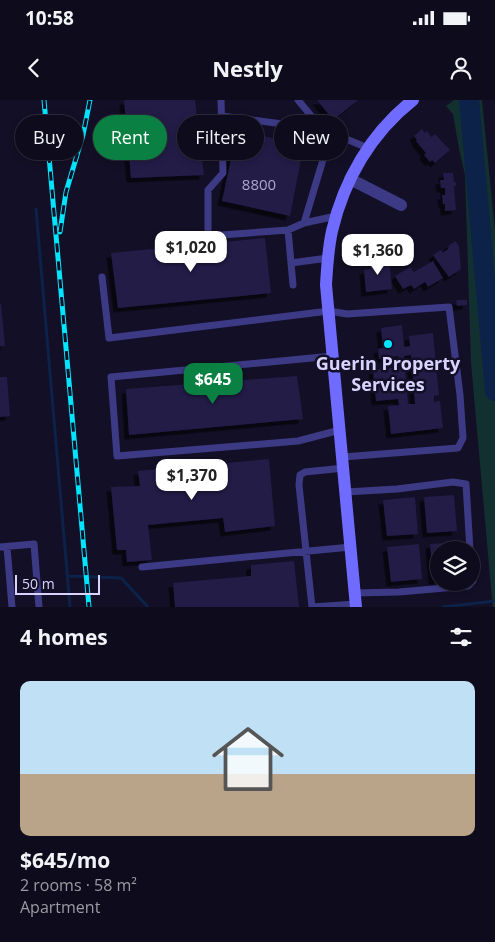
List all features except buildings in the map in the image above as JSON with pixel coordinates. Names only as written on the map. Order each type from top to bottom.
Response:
[{"type":"street","points":[[356,602],[326,285],[328,258],[336,216],[350,179],[368,148],[386,124],[413,100]]},
{"type":"street","points":[[350,179],[401,204]]},
{"type":"lane","points":[[221,100],[222,115]]},
{"type":"lane","points":[[298,100],[310,115]]},
{"type":"lane","points":[[348,140],[368,148]]},
{"type":"lane","points":[[223,160],[223,173],[208,190],[208,236],[288,230],[304,223],[336,216]]},
{"type":"lane","points":[[304,223],[323,160]]},
{"type":"lane","points":[[288,230],[293,285]]},
{"type":"lane","points":[[291,263],[328,258]]},
{"type":"lane","points":[[102,276],[109,338],[329,311],[347,314],[449,307],[460,395],[462,438],[458,448],[343,462],[305,472],[300,475],[298,485],[312,606],[356,602],[399,592],[430,589]]},
{"type":"lane","points":[[334,356],[111,377],[117,456],[298,442],[340,430]]},
{"type":"lane","points":[[346,492],[397,489],[453,482],[466,484],[469,541]]},
{"type":"lane","points":[[12,607],[3,547],[34,544],[39,607]]},
{"type":"lane","points":[[142,567],[351,547]]},
{"type":"green space","points":[[454,100],[482,100],[495,231],[495,607],[493,607],[492,599],[471,363],[465,175],[453,114],[446,106]]},
{"type":"waterway","points":[[469,100],[495,391]]},
{"type":"waterway","points":[[36,209],[70,607]]},
{"type":"waterway","points":[[68,576],[121,578],[148,607]]},
{"type":"waterway","points":[[443,607],[495,601]]},
{"type":"railway","points":[[44,100],[89,607]]},
{"type":"railway","points":[[60,232],[66,192],[83,135],[90,100]]},
{"type":"place","name":"Guerin Property Services","points":[[388,344]]}]
